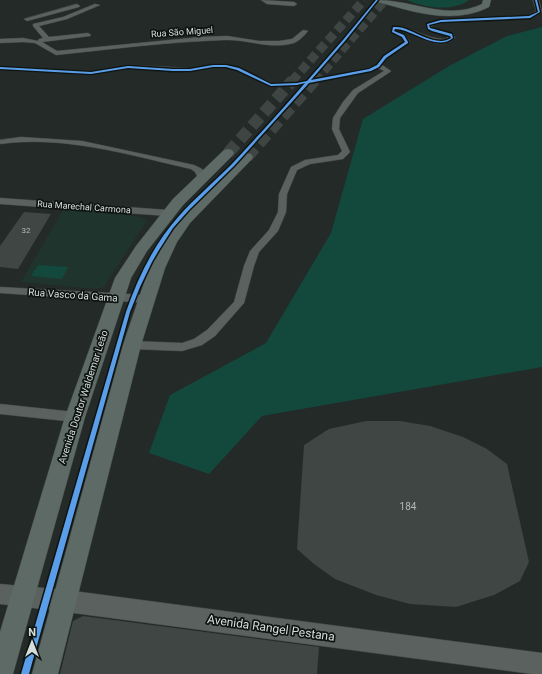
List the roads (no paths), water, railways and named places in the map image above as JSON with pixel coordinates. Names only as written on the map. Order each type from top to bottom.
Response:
[{"type":"main road","points":[[383,0],[422,11],[448,13],[466,12],[478,9],[486,5],[487,0]]},
{"type":"main road","points":[[397,0],[420,6],[441,9],[467,6],[475,1]]},
{"type":"main road","name":"Avenida Doutor Waldemar Leão","points":[[0,674],[12,596],[123,278],[136,257],[168,213],[228,153]]},
{"type":"main road","points":[[45,674],[66,601],[132,345],[157,268],[170,242],[186,220],[247,158]]},
{"type":"main road","name":"Avenida Rangel Pestana","points":[[12,596],[66,601],[542,664]]},
{"type":"street","points":[[264,0],[267,2],[294,4]]},
{"type":"street","points":[[0,68],[91,73],[128,67],[190,70],[213,66],[226,66],[238,69],[265,83],[276,85],[297,84],[370,70],[378,66],[385,57],[407,42],[403,36],[393,31],[393,29],[404,28],[423,38],[446,42],[452,39],[451,35],[433,30],[429,28],[428,25],[432,22],[441,21],[527,18],[539,12],[536,0]]},
{"type":"street","points":[[27,19],[68,9],[86,2],[97,5],[65,18],[35,25],[47,39]]},
{"type":"street","name":"Rua São Miguel","points":[[36,41],[50,48],[56,53],[139,44],[220,38],[259,43],[279,43],[294,41],[305,31]]},
{"type":"street","points":[[0,41],[36,41],[88,35]]},
{"type":"street","points":[[132,345],[182,347],[198,342],[211,333],[239,303],[249,266],[255,251],[273,231],[282,212],[283,194],[294,169],[308,162],[340,157],[346,152],[335,126],[336,120],[348,99],[368,81],[388,71],[378,66]]},
{"type":"street","points":[[3,141],[21,139],[82,143],[194,168],[199,171],[202,178]]},
{"type":"street","name":"Rua Marechal Carmona","points":[[0,201],[168,213]]},
{"type":"street","name":"Rua Vasco da Gama","points":[[0,290],[146,299]]},
{"type":"street","points":[[0,409],[75,417]]},
{"type":"tunnel","points":[[292,81],[364,0]]},
{"type":"tunnel","points":[[315,81],[385,0]]},
{"type":"tunnel","points":[[228,153],[293,80]]},
{"type":"tunnel","points":[[247,157],[315,80]]}]
